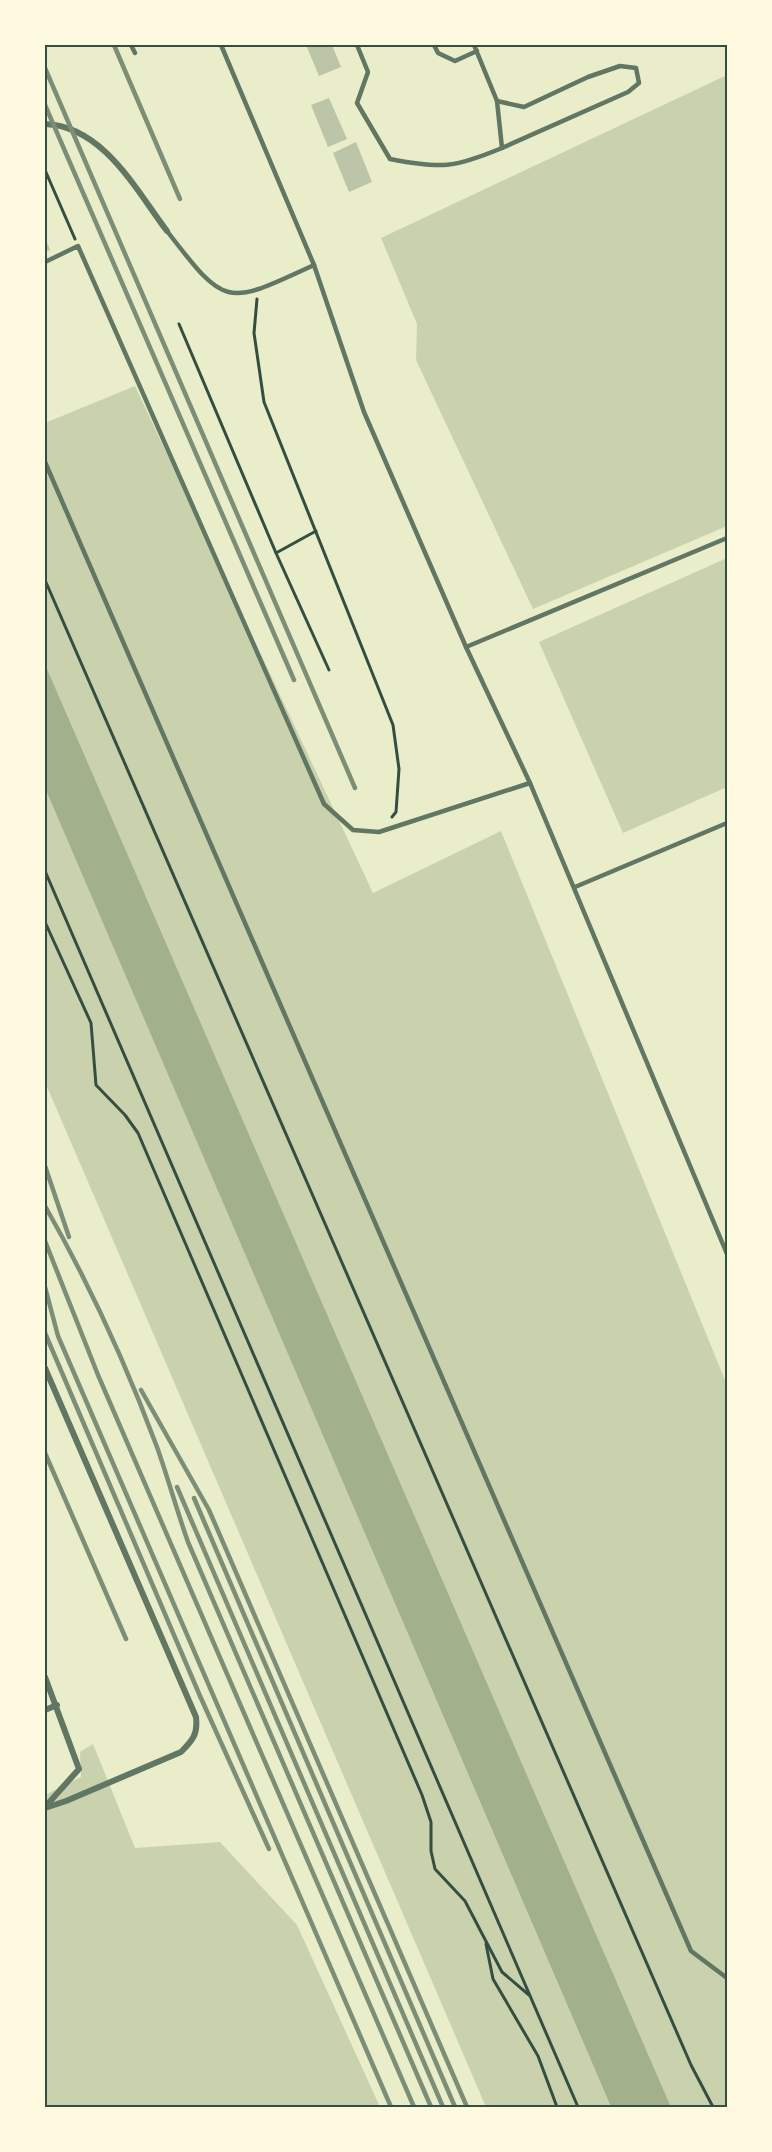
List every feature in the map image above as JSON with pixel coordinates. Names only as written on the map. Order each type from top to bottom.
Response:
[{"type":"street","points":[[45,124],[78,133],[99,146],[167,231]]},
{"type":"street","points":[[45,1368],[196,1716],[197,1730],[192,1741],[181,1752],[45,1808]]},
{"type":"street","points":[[45,1677],[79,1769],[45,1808]]},
{"type":"street","points":[[45,1710],[57,1705]]},
{"type":"lane","points":[[131,45],[135,53]]},
{"type":"lane","points":[[220,45],[314,265],[364,412],[466,647],[531,783],[727,1254]]},
{"type":"lane","points":[[357,45],[368,72],[357,103],[390,159],[427,166],[463,164],[628,92],[639,83],[636,68],[620,66],[588,77],[524,107],[497,101]]},
{"type":"lane","points":[[434,45],[438,53],[455,61],[477,51]]},
{"type":"lane","points":[[474,45],[497,101],[502,148]]},
{"type":"lane","points":[[167,231],[209,283],[235,294],[257,291],[314,265]]},
{"type":"lane","points":[[45,262],[78,246],[324,804],[353,830],[379,832],[531,783]]},
{"type":"lane","points":[[45,462],[691,1951],[727,1978]]},
{"type":"lane","points":[[466,647],[727,538]]},
{"type":"lane","points":[[575,887],[727,823]]},
{"type":"path","points":[[45,170],[78,246]]},
{"type":"path","points":[[257,291],[254,333],[264,402],[393,725],[399,769],[396,812],[379,832]]},
{"type":"path","points":[[179,324],[276,552],[330,670]]},
{"type":"path","points":[[276,552],[316,531]]},
{"type":"path","points":[[45,580],[691,2065],[713,2107]]},
{"type":"path","points":[[45,871],[578,2107]]},
{"type":"path","points":[[45,922],[91,1023],[96,1084],[125,1115],[138,1133],[422,1795],[431,1822],[431,1851],[435,1869],[465,1901],[502,1972],[531,1997]]},
{"type":"path","points":[[484,1939],[493,1979],[538,2056],[557,2107]]},
{"type":"shaded area","points":[[727,75],[727,526],[533,609],[416,360],[417,324],[381,238]]},
{"type":"shaded area","points":[[135,386],[373,893],[501,831],[727,1385],[727,2107],[671,2107],[45,664],[45,423]]},
{"type":"shaded area","points":[[727,558],[727,787],[623,833],[539,642]]},
{"type":"shaded area","points":[[45,664],[671,2107],[611,2107],[45,788]]},
{"type":"shaded area","points":[[45,788],[611,2107],[486,2107],[45,1082]]},
{"type":"shaded area","points":[[93,1744],[135,1848],[220,1842],[297,1925],[380,2107],[45,2107],[45,1795],[81,1777],[80,1752]]},
{"type":"building","points":[[306,45],[332,45],[341,67],[319,76]]},
{"type":"building","points":[[329,98],[347,139],[328,147],[311,105]]},
{"type":"building","points":[[356,142],[372,182],[349,192],[333,153]]},
{"type":"building","points":[[45,237],[50,250],[45,252]]},
{"type":"railway","points":[[114,45],[180,199]]},
{"type":"railway","points":[[45,68],[355,788]]},
{"type":"railway","points":[[45,105],[294,680]]},
{"type":"railway","points":[[45,1166],[69,1237]]},
{"type":"railway","points":[[45,1206],[92,1294],[133,1385],[157,1447],[188,1542],[431,2107]]},
{"type":"railway","points":[[45,1241],[98,1375],[414,2107]]},
{"type":"railway","points":[[45,1287],[58,1336],[391,2107]]},
{"type":"railway","points":[[45,1333],[200,1696],[269,1849]]},
{"type":"railway","points":[[141,1390],[209,1510],[467,2107]]},
{"type":"railway","points":[[45,1453],[126,1639]]},
{"type":"railway","points":[[177,1487],[443,2107]]},
{"type":"railway","points":[[194,1498],[455,2107]]}]
